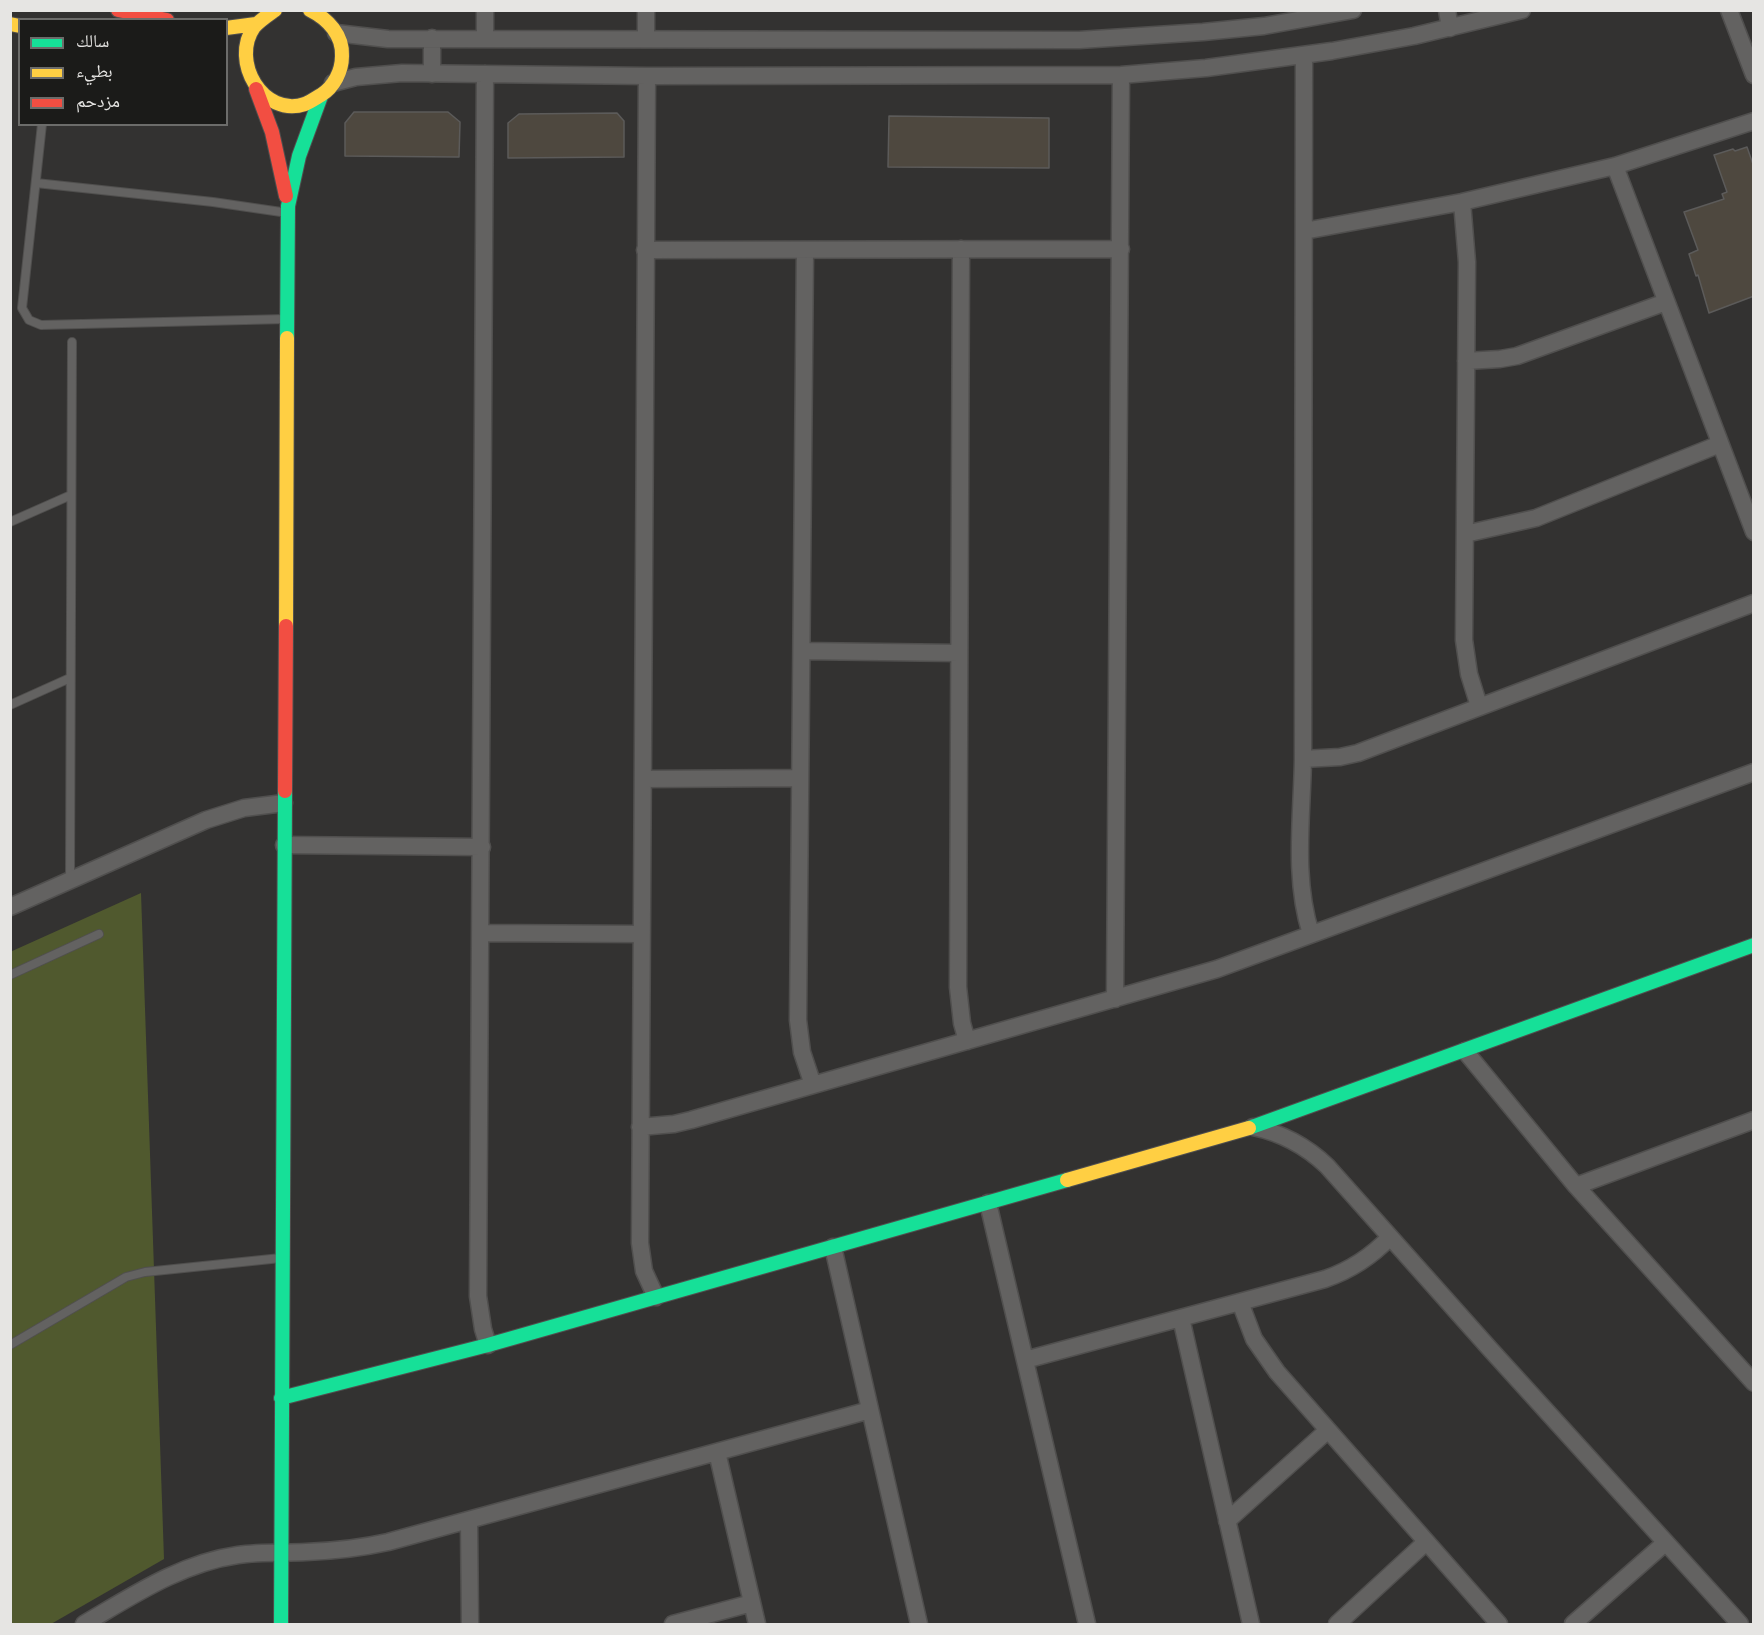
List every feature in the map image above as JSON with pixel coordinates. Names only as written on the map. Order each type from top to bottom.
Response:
[{"type":"street","points":[[118,10],[157,18]]},
{"type":"street","points":[[310,10],[328,21],[371,38],[1017,40],[1110,39],[1254,27],[1350,11]]},
{"type":"street","points":[[484,37],[485,10]]},
{"type":"street","points":[[646,10],[646,39]]},
{"type":"street","points":[[1447,10],[1450,28]]},
{"type":"street","points":[[333,83],[379,74],[1121,75],[1206,68],[1373,45],[1522,10]]},
{"type":"street","points":[[1729,10],[1754,75]]},
{"type":"street","points":[[228,27],[266,15]]},
{"type":"street","points":[[266,15],[250,32],[244,50],[246,70],[272,132],[288,210]]},
{"type":"street","points":[[231,70],[253,84],[265,96],[287,105],[310,102],[321,96],[338,74],[342,53],[328,21]]},
{"type":"street","points":[[432,38],[432,74]]},
{"type":"street","points":[[1304,56],[1303,759],[1300,887],[1311,934]]},
{"type":"street","points":[[485,74],[478,1296],[481,1321],[488,1345]]},
{"type":"street","points":[[647,75],[640,1127],[641,1257],[649,1285],[656,1297]]},
{"type":"street","points":[[1115,999],[1121,75]]},
{"type":"street","points":[[281,1624],[288,210],[299,156],[321,96]]},
{"type":"street","points":[[1304,231],[1462,202],[1615,166],[1754,121]]},
{"type":"street","points":[[1615,166],[1754,532]]},
{"type":"street","points":[[1462,202],[1467,262],[1464,640],[1469,674],[1479,706]]},
{"type":"street","points":[[961,249],[958,987],[962,1023],[967,1041]]},
{"type":"street","points":[[645,250],[1121,249]]},
{"type":"street","points":[[805,250],[798,1020],[802,1052],[813,1085]]},
{"type":"street","points":[[1466,361],[1517,356],[1666,302]]},
{"type":"street","points":[[1465,534],[1536,518],[1720,444]]},
{"type":"street","points":[[1303,759],[1331,759],[1358,753],[1754,603]]},
{"type":"street","points":[[802,651],[960,653]]},
{"type":"street","points":[[640,1127],[691,1120],[1227,965],[1754,772]]},
{"type":"street","points":[[643,778],[800,778]]},
{"type":"street","points":[[10,907],[206,820],[244,808],[284,803]]},
{"type":"street","points":[[284,846],[482,847]]},
{"type":"street","points":[[481,933],[641,934]]},
{"type":"street","points":[[282,1398],[488,1345],[1253,1127],[1754,945]]},
{"type":"street","points":[[1465,1051],[1576,1186],[1754,1383]]},
{"type":"street","points":[[1576,1186],[1753,1122]]},
{"type":"street","points":[[1253,1127],[1285,1136],[1314,1154],[1740,1624]]},
{"type":"street","points":[[988,1203],[1087,1624]]},
{"type":"street","points":[[1025,1360],[1340,1274],[1367,1259],[1390,1237]]},
{"type":"street","points":[[833,1247],[919,1624]]},
{"type":"street","points":[[1240,1302],[1254,1339],[1264,1356],[1499,1624]]},
{"type":"street","points":[[1181,1318],[1251,1624]]},
{"type":"street","points":[[84,1624],[158,1581],[198,1565],[239,1555],[335,1551],[362,1547],[870,1410]]},
{"type":"street","points":[[1227,1521],[1328,1430]]},
{"type":"street","points":[[717,1452],[757,1624]]},
{"type":"street","points":[[469,1520],[470,1624]]},
{"type":"street","points":[[1337,1624],[1426,1542]]},
{"type":"street","points":[[1573,1624],[1665,1543]]},
{"type":"street","points":[[673,1624],[752,1603]]},
{"type":"lane","points":[[42,126],[22,308],[25,315],[35,323],[41,326],[287,320]]},
{"type":"lane","points":[[36,183],[288,210]]},
{"type":"lane","points":[[70,881],[72,342]]},
{"type":"lane","points":[[10,522],[71,495]]},
{"type":"lane","points":[[10,705],[70,678]]},
{"type":"lane","points":[[10,975],[99,934]]},
{"type":"lane","points":[[10,1345],[126,1277],[145,1272],[282,1258]]},
{"type":"green space","points":[[141,893],[164,1559],[51,1624],[11,1624],[10,952]]},
{"type":"building","points":[[354,112],[448,112],[460,122],[459,157],[345,156],[345,123]]},
{"type":"building","points":[[617,113],[624,121],[624,157],[508,158],[508,123],[519,114]]},
{"type":"building","points":[[889,116],[1049,118],[1049,168],[888,167]]},
{"type":"building","points":[[1747,147],[1754,167],[1754,296],[1709,313],[1689,254],[1698,250],[1684,212],[1724,199],[1722,194],[1727,192],[1714,155]]},
{"type":"traffic: fast","points":[[287,338],[288,206],[299,156],[321,96]]},
{"type":"traffic: fast","points":[[281,1624],[285,791]]},
{"type":"traffic: fast","points":[[1249,1128],[1754,945]]},
{"type":"traffic: fast","points":[[281,1398],[488,1345],[1067,1180]]},
{"type":"traffic: slow","points":[[275,10],[254,27],[248,41],[246,55],[255,84],[264,95],[276,103],[290,106],[305,104],[326,92],[341,67],[342,48],[337,35],[323,18],[310,10]]},
{"type":"traffic: slow","points":[[10,24],[18,26]]},
{"type":"traffic: slow","points":[[228,28],[256,24]]},
{"type":"traffic: slow","points":[[286,626],[287,338]]},
{"type":"traffic: slow","points":[[1067,1180],[1249,1128]]},
{"type":"traffic: jam","points":[[118,10],[157,18]]},
{"type":"traffic: jam","points":[[256,89],[272,132],[286,196]]},
{"type":"traffic: jam","points":[[285,791],[286,626]]}]
